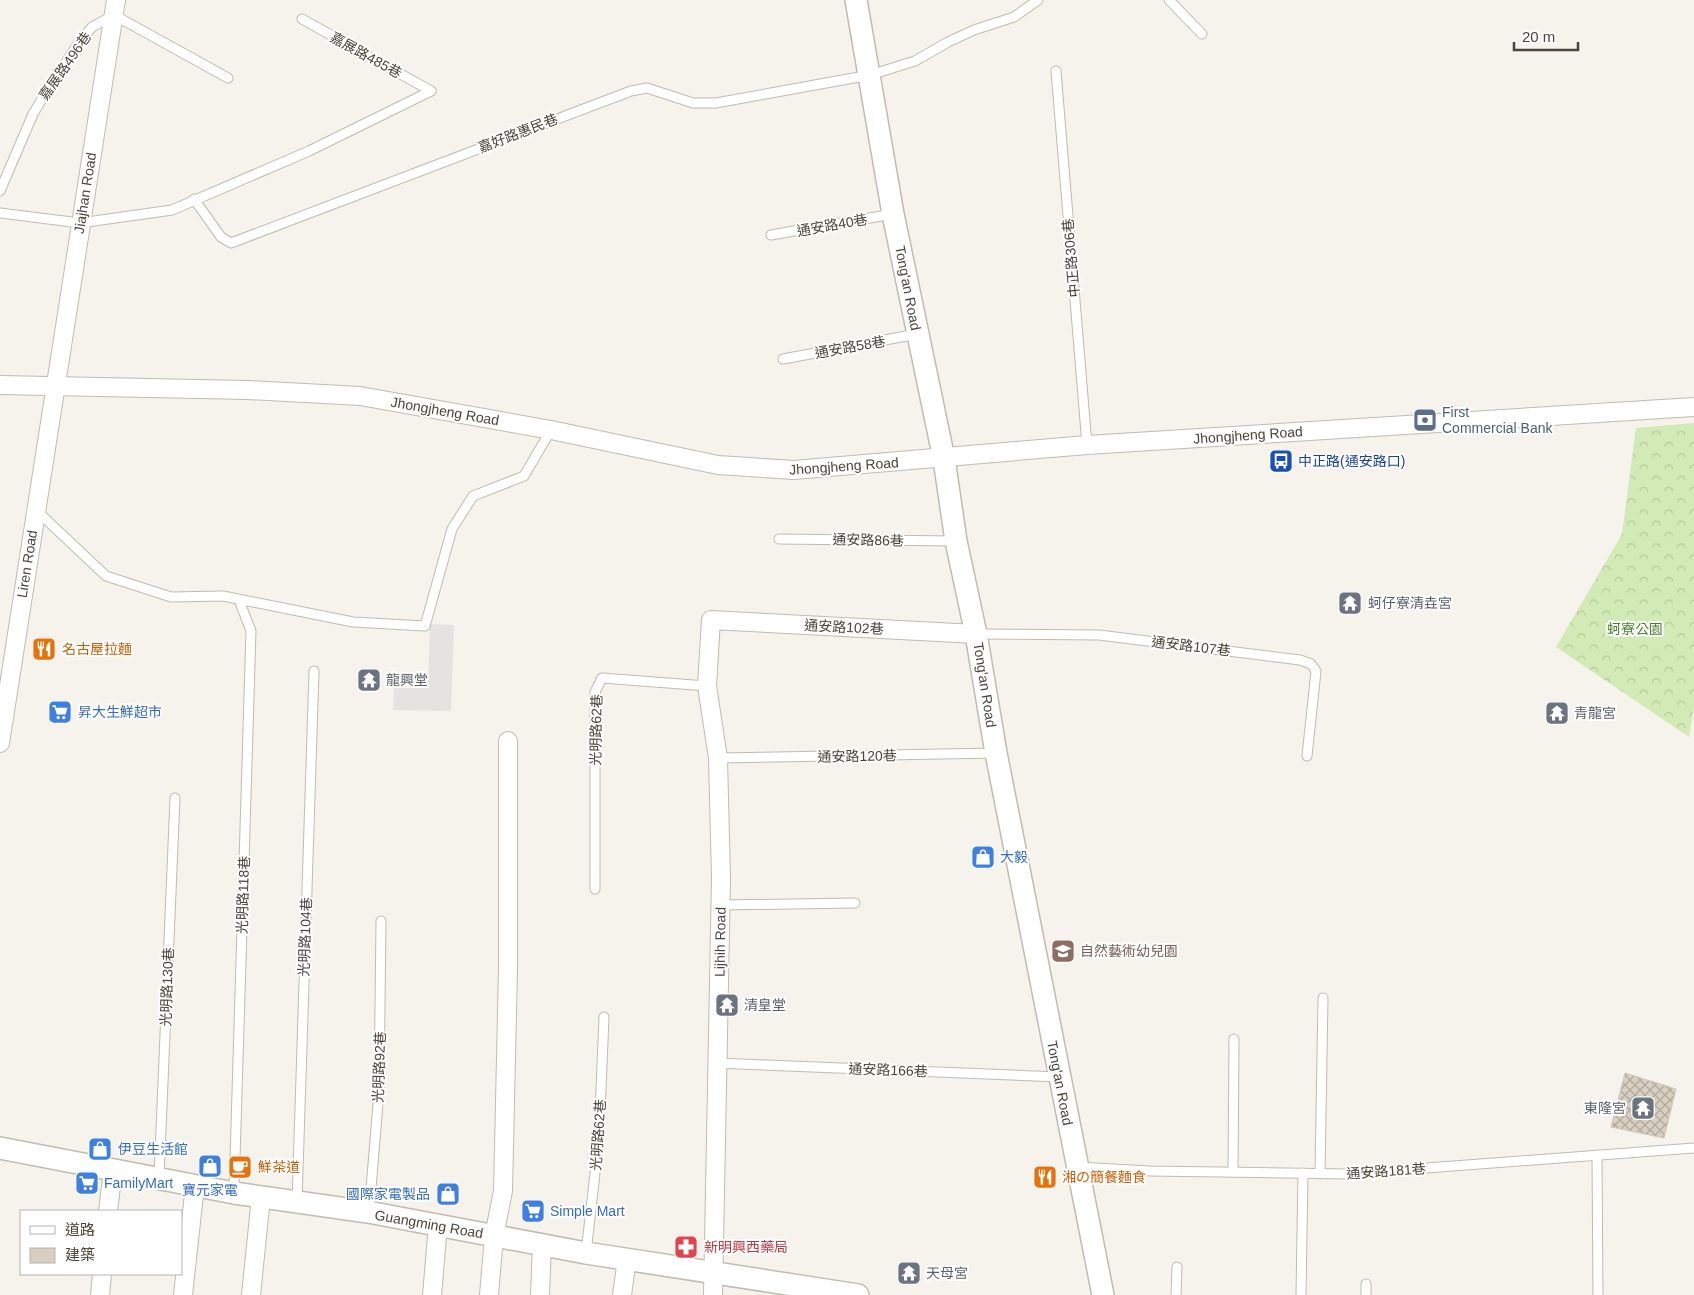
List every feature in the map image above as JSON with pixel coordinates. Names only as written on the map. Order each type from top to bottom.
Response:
[{"type":"street","name":"Tong'an Road","points":[[856,0],[893,214],[944,459],[956,541],[976,634],[996,754],[1103,1295]]},
{"type":"street","name":"Jiajhan Road","points":[[55,386],[115,8]]},
{"type":"street","name":"Jhongjheng Road","points":[[0,386],[248,390],[360,396],[551,430],[718,465],[794,470],[944,459],[1087,445],[1694,408]]},
{"type":"street","name":"Liren Road","points":[[0,743],[55,386]]},
{"type":"street","name":"通安路102巷","points":[[711,620],[976,634]]},
{"type":"street","name":"Lijhih Road","points":[[711,620],[707,686],[718,758],[721,906],[716,1063],[713,1295]]},
{"type":"street","points":[[489,1295],[494,1236],[503,1191],[506,1102],[508,741]]},
{"type":"street","name":"Guangming Road","points":[[0,1148],[160,1177],[234,1193],[368,1212],[586,1253],[714,1271],[858,1295]]},
{"type":"street","points":[[108,1210],[113,1170]]},
{"type":"street","points":[[183,1295],[196,1185]]},
{"type":"street","points":[[251,1295],[261,1197]]},
{"type":"street","points":[[432,1295],[438,1225]]},
{"type":"street","points":[[540,1295],[542,1244]]},
{"type":"street","points":[[622,1295],[627,1259]]},
{"type":"street","points":[[100,1295],[102,1275]]},
{"type":"lane","points":[[870,75],[926,57],[956,38],[1014,17],[1038,0]]},
{"type":"lane","points":[[1169,0],[1202,34]]},
{"type":"lane","points":[[115,8],[228,78]]},
{"type":"lane","name":"嘉展路496巷","points":[[0,191],[33,114],[45,94],[76,47],[92,27],[115,8]]},
{"type":"lane","name":"嘉展路485巷","points":[[194,199],[309,151],[431,91],[302,18]]},
{"type":"lane","name":"中正路306巷","points":[[1056,71],[1087,445]]},
{"type":"lane","name":"嘉好路惠民巷","points":[[194,199],[221,237],[231,244],[631,91],[647,88],[693,103],[716,104],[870,75]]},
{"type":"lane","points":[[0,213],[80,223],[172,210],[194,199]]},
{"type":"lane","name":"通安路40巷","points":[[771,236],[893,214]]},
{"type":"lane","name":"通安路58巷","points":[[783,359],[917,334]]},
{"type":"lane","points":[[36,510],[106,576],[116,581],[171,597],[223,596],[353,622],[425,626],[452,529],[473,496],[524,476],[551,430]]},
{"type":"lane","name":"通安路86巷","points":[[780,539],[956,541]]},
{"type":"lane","name":"光明路118巷","points":[[234,1193],[251,631],[239,600]]},
{"type":"lane","name":"通安路107巷","points":[[976,634],[1099,635],[1300,660],[1311,664],[1316,671],[1307,756]]},
{"type":"lane","name":"光明路104巷","points":[[297,1202],[314,671]]},
{"type":"lane","name":"光明路62巷","points":[[595,889],[595,692],[602,678],[707,686]]},
{"type":"lane","name":"通安路120巷","points":[[718,758],[996,754]]},
{"type":"lane","name":"光明路130巷","points":[[160,1177],[175,798]]},
{"type":"lane","points":[[721,906],[855,903]]},
{"type":"lane","name":"光明路92巷","points":[[368,1212],[379,1092],[381,921]]},
{"type":"lane","points":[[1320,1174],[1323,998]]},
{"type":"lane","name":"光明路62巷","points":[[586,1253],[599,1138],[604,1017]]},
{"type":"lane","points":[[1232,1172],[1234,1039]]},
{"type":"lane","name":"通安路166巷","points":[[716,1063],[1059,1077]]},
{"type":"lane","name":"通安路181巷","points":[[1077,1167],[1347,1174],[1694,1148]]},
{"type":"lane","points":[[1597,1155],[1598,1295]]},
{"type":"lane","points":[[1301,1295],[1304,1173]]},
{"type":"lane","points":[[1176,1295],[1177,1267]]},
{"type":"lane","points":[[1366,1284],[1366,1295]]},
{"type":"green space","name":"蚵寮公園","points":[[1694,423],[1694,706],[1689,737],[1556,647],[1622,534],[1636,428]]},
{"type":"shaded area","points":[[430,624],[454,625],[451,711],[393,710],[394,688],[428,688]]},
{"type":"building","name":"東隆宮","points":[[1625,1073],[1676,1089],[1664,1138],[1611,1127]]},
{"type":"place","name":"First Commercial Bank","points":[[1425,420]]},
{"type":"place","name":"中正路(通安路口)","points":[[1281,461]]},
{"type":"place","name":"蚵仔寮清垚宮","points":[[1350,603]]},
{"type":"place","name":"名古屋拉麵","points":[[44,649]]},
{"type":"place","name":"龍興堂","points":[[369,680]]},
{"type":"place","name":"昇大生鮮超市","points":[[60,712]]},
{"type":"place","name":"青龍宮","points":[[1557,713]]},
{"type":"place","name":"大毅","points":[[983,857]]},
{"type":"place","name":"自然藝術幼兒園","points":[[1063,951]]},
{"type":"place","name":"清皇堂","points":[[727,1005]]},
{"type":"place","name":"東隆宮","points":[[1643,1108]]},
{"type":"place","name":"伊豆生活館","points":[[100,1149]]},
{"type":"place","name":"寶元家電","points":[[210,1166]]},
{"type":"place","name":"鮮茶道","points":[[240,1167]]},
{"type":"place","name":"湘の簡餐麵食","points":[[1045,1177]]},
{"type":"place","name":"FamilyMart","points":[[87,1183]]},
{"type":"place","name":"國際家電製品","points":[[448,1194]]},
{"type":"place","name":"Simple Mart","points":[[533,1211]]},
{"type":"place","name":"新明興西藥局","points":[[686,1247]]},
{"type":"place","name":"天母宮","points":[[909,1273]]}]
